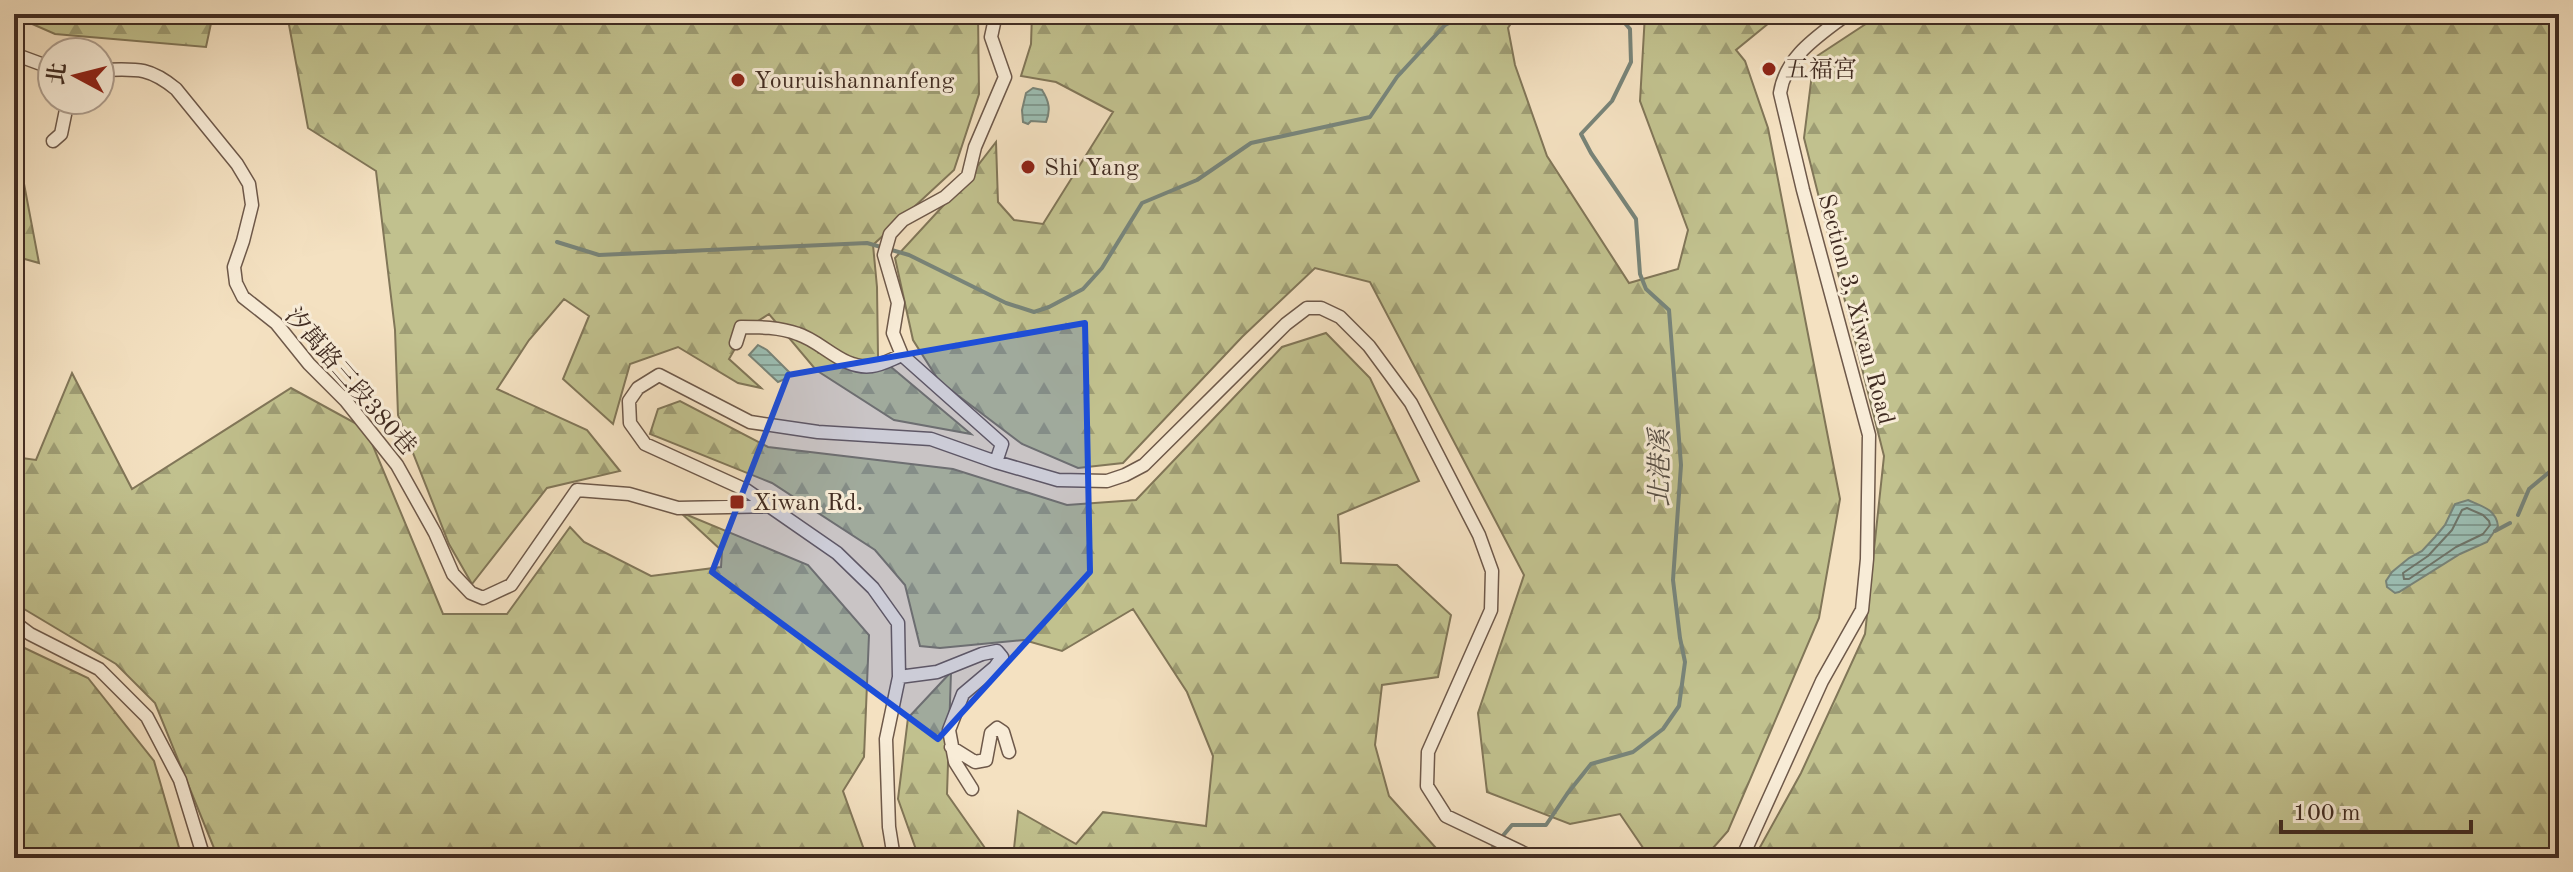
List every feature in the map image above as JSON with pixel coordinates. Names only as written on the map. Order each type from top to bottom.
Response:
[{"type":"street","points":[[996,14],[991,37],[1005,77],[975,147],[968,176],[945,197],[903,220],[890,234],[884,255],[898,303],[893,333],[902,355],[1002,444],[996,462]]},
{"type":"street","name":"Section 3, Xiwan Road","points":[[1742,858],[1822,681],[1862,610],[1867,559],[1869,435],[1780,93],[1782,78],[1795,56],[1847,14]]},
{"type":"street","points":[[14,54],[36,62]]},
{"type":"street","name":"汐萬路三段380巷","points":[[116,70],[149,71],[164,79],[176,89],[237,164],[249,184],[252,205],[234,267],[236,283],[243,297],[276,323],[309,364],[346,401],[397,465],[435,533],[453,574],[471,593],[483,598],[511,585],[577,490],[629,494],[678,508],[771,506]]},
{"type":"street","points":[[53,141],[61,134],[65,116]]},
{"type":"street","points":[[894,858],[889,827],[886,739],[899,677],[898,623],[873,588],[837,553],[771,506],[746,490],[645,444],[630,423],[629,401],[638,388],[659,375],[750,422],[818,432],[931,439],[1058,480],[1107,481],[1144,465],[1286,324],[1307,308],[1321,308],[1340,317],[1369,346],[1411,403],[1479,535],[1492,571],[1491,610],[1428,752],[1427,786],[1446,816],[1534,858]]},
{"type":"street","points":[[736,343],[741,327],[778,328],[801,334],[848,363],[860,366],[875,366],[902,355]]},
{"type":"street","points":[[14,622],[30,634],[99,669],[147,717],[180,780],[204,858]]},
{"type":"street","points":[[899,677],[937,672],[997,651],[1002,657],[995,667],[963,694],[949,730],[955,762],[972,789]]},
{"type":"street","points":[[951,747],[975,762],[986,760],[991,733],[997,728],[1003,732],[1009,752]]},
{"type":"highlighted area","points":[[1085,323],[1090,572],[938,739],[712,572],[788,375]]},
{"type":"green space","points":[[213,14],[206,47],[116,39],[116,36],[55,34],[14,16]]},
{"type":"green space","points":[[287,14],[978,14],[979,94],[954,170],[873,245],[878,356],[971,434],[894,420],[816,370],[769,314],[747,328],[729,359],[761,388],[738,383],[678,347],[630,364],[613,424],[563,379],[589,316],[564,299],[529,340],[497,389],[587,430],[620,471],[547,488],[472,584],[449,544],[398,415],[395,330],[376,171],[308,128]]},
{"type":"green space","points":[[1032,14],[1517,14],[1508,28],[1515,65],[1547,156],[1629,283],[1678,269],[1688,230],[1640,101],[1645,14],[1780,14],[1736,50],[1745,61],[1768,128],[1840,499],[1819,618],[1728,831],[1706,856],[1650,858],[1620,814],[1570,824],[1487,792],[1478,713],[1524,575],[1370,282],[1315,268],[1242,337],[1123,463],[1078,468],[1022,444],[939,381],[913,340],[895,258],[965,182],[996,142],[998,202],[1014,220],[1043,224],[1113,112],[1056,82],[1021,76],[1031,44]]},
{"type":"green space","points":[[1881,14],[2559,14],[2559,858],[1754,858],[1801,773],[1865,634],[1884,456],[1804,138],[1814,58]]},
{"type":"green space","points":[[14,131],[39,263],[14,256]]},
{"type":"green space","points":[[1326,333],[1370,378],[1419,481],[1338,515],[1341,563],[1397,565],[1451,615],[1438,677],[1382,685],[1375,745],[1389,796],[1445,858],[1013,858],[1018,811],[1076,844],[1103,812],[1206,826],[1213,756],[1187,692],[1133,609],[1062,651],[1024,640],[940,648],[920,646],[905,585],[875,550],[772,483],[650,434],[658,409],[680,401],[768,447],[953,469],[1067,505],[1136,500],[1282,347]]},
{"type":"green space","points":[[72,373],[132,489],[291,388],[366,429],[443,614],[507,614],[570,527],[584,542],[651,576],[721,567],[722,551],[680,512],[808,565],[869,635],[864,757],[843,791],[867,858],[218,858],[155,703],[116,664],[14,603],[14,457],[36,460]]},
{"type":"green space","points":[[14,643],[88,678],[154,761],[182,858],[14,858]]},
{"type":"green space","points":[[951,672],[947,794],[992,858],[919,858],[898,799],[908,718]]},
{"type":"water","points":[[1033,88],[1042,90],[1046,98],[1049,110],[1046,122],[1023,122],[1026,93]]},
{"type":"water","points":[[758,345],[789,372],[785,379],[778,382],[749,355]]},
{"type":"water","points":[[2468,500],[2487,509],[2497,520],[2498,526],[2487,542],[2460,554],[2399,592],[2395,593],[2387,587],[2386,581],[2392,572],[2422,551],[2435,537],[2455,504]]},
{"type":"waterway","points":[[557,242],[599,255],[867,243],[909,255],[1006,303],[1034,312],[1083,289],[1102,268],[1142,203],[1197,180],[1251,143],[1370,117],[1397,77],[1445,25],[1479,14]]},
{"type":"waterway","name":"北港溪","points":[[1501,838],[1512,825],[1546,825],[1591,764],[1633,752],[1663,729],[1679,706],[1685,662],[1673,580],[1681,465],[1669,310],[1646,289],[1640,274],[1636,219],[1581,134],[1612,101],[1631,62],[1630,29],[1617,14]]},
{"type":"waterway","points":[[2518,515],[2529,489],[2559,464]]},
{"type":"waterway","points":[[2495,531],[2510,523]]},
{"type":"waterway","name":"北港溪","points":[[1484,858],[1495,845]]},
{"type":"place","name":"五福宮","points":[[1769,69]]},
{"type":"place","name":"Youruishannanfeng","points":[[738,80]]},
{"type":"place","name":"Shi Yang","points":[[1028,167]]},
{"type":"place","name":"Xiwan Rd.","points":[[737,502]]}]
